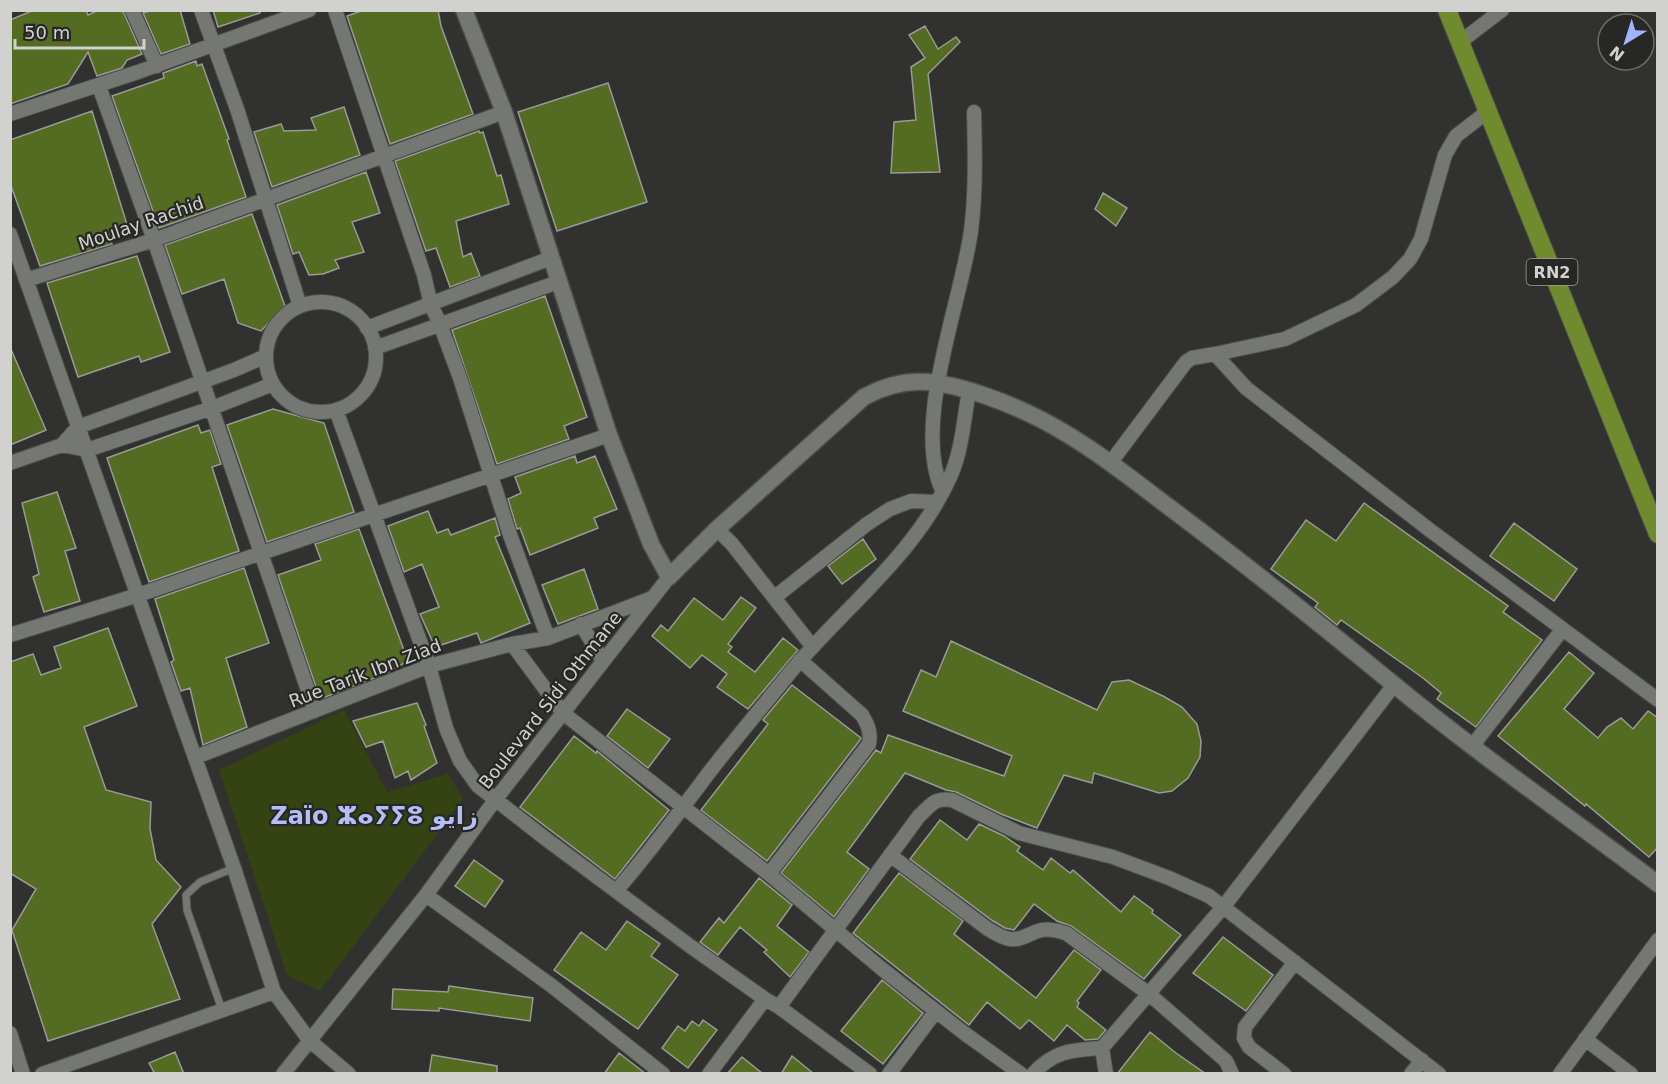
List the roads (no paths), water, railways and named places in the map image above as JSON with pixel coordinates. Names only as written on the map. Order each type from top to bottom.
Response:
[{"type":"highway","name":"RN2","points":[[1447,10],[1658,534]]},
{"type":"street","points":[[132,10],[157,66]]},
{"type":"street","points":[[201,10],[266,198],[300,306]]},
{"type":"street","points":[[10,114],[157,66],[309,10]]},
{"type":"street","points":[[335,10],[431,305],[440,324],[548,638]]},
{"type":"street","points":[[464,10],[504,112],[609,435],[651,543],[669,577],[717,529],[864,397],[889,386],[918,382],[969,391],[1011,406],[1043,421],[1111,462],[1241,561],[1394,685],[1658,884]]},
{"type":"street","points":[[1460,42],[1502,10]]},
{"type":"street","points":[[99,86],[203,381],[315,711]]},
{"type":"street","name":"Moulay Rachid","points":[[26,280],[154,240],[363,164],[383,154],[504,112]]},
{"type":"street","points":[[940,496],[933,449],[937,384],[971,231],[974,112]]},
{"type":"street","points":[[1111,462],[1186,362],[1192,358],[1285,339],[1356,305],[1393,278],[1410,259],[1421,239],[1445,155],[1456,136],[1487,112]]},
{"type":"street","points":[[10,234],[196,757],[274,992],[310,1041],[349,1074]]},
{"type":"street","points":[[367,328],[551,258]]},
{"type":"street","points":[[375,348],[558,282]]},
{"type":"street","points":[[330,303],[345,308],[367,328],[375,348],[375,368],[368,386],[354,401],[336,410],[318,412],[300,408],[284,398],[273,384],[266,356],[268,344],[272,332],[289,312],[300,306],[330,303]]},
{"type":"street","points":[[1215,354],[1246,388],[1562,630],[1658,700]]},
{"type":"street","points":[[10,464],[62,445],[78,427],[266,356]]},
{"type":"street","points":[[62,445],[87,450],[212,408],[273,384]]},
{"type":"street","points":[[616,891],[645,858],[800,660],[900,555],[940,496],[954,465],[969,391]]},
{"type":"street","points":[[336,410],[429,666],[446,728],[460,761],[478,786],[616,891],[765,999],[779,1006],[870,1074]]},
{"type":"street","points":[[10,635],[138,595],[609,435]]},
{"type":"street","points":[[775,597],[867,524],[890,509],[911,501],[940,496]]},
{"type":"street","points":[[717,529],[732,544],[812,646]]},
{"type":"street","name":"Boulevard Sidi Othmane","points":[[283,1074],[426,895],[495,800],[669,577]]},
{"type":"street","name":"Rue Tarik Ibn Ziad","points":[[196,757],[429,666],[512,644],[548,638],[652,598]]},
{"type":"street","points":[[581,624],[603,662]]},
{"type":"street","points":[[1473,745],[1562,630]]},
{"type":"street","points":[[512,644],[563,713],[769,874],[835,931],[936,1011],[1021,1074]]},
{"type":"street","points":[[769,874],[869,744],[869,726],[862,715],[800,660]]},
{"type":"street","points":[[1033,1074],[1058,1053],[1102,1048],[1224,906],[1394,685]]},
{"type":"street","points":[[779,1006],[919,816],[939,799],[944,799],[952,800],[1019,833],[1113,857],[1209,896],[1439,1074]]},
{"type":"street","points":[[890,855],[1000,936],[1017,939],[1042,930],[1054,929],[1066,933],[1149,994],[1226,1061],[1232,1074]]},
{"type":"street","points":[[426,895],[552,986],[663,1074]]},
{"type":"street","points":[[1560,1074],[1658,940]]},
{"type":"street","points":[[1284,1074],[1249,1047],[1244,1038],[1245,1027],[1294,962]]},
{"type":"street","points":[[42,1074],[274,992]]},
{"type":"street","points":[[709,1074],[765,999]]},
{"type":"street","points":[[889,1074],[936,1011]]},
{"type":"street","points":[[10,1033],[23,1074]]},
{"type":"street","points":[[1585,1040],[1631,1074]]},
{"type":"street","points":[[1102,1048],[1106,1074]]},
{"type":"street","points":[[1411,1074],[1422,1060]]},
{"type":"lane","points":[[222,1010],[187,910],[186,895],[200,882],[234,868]]},
{"type":"district","name":"Zaïo ⵣⴰⵢⵢⵓ زايو","points":[[374,816]]}]
